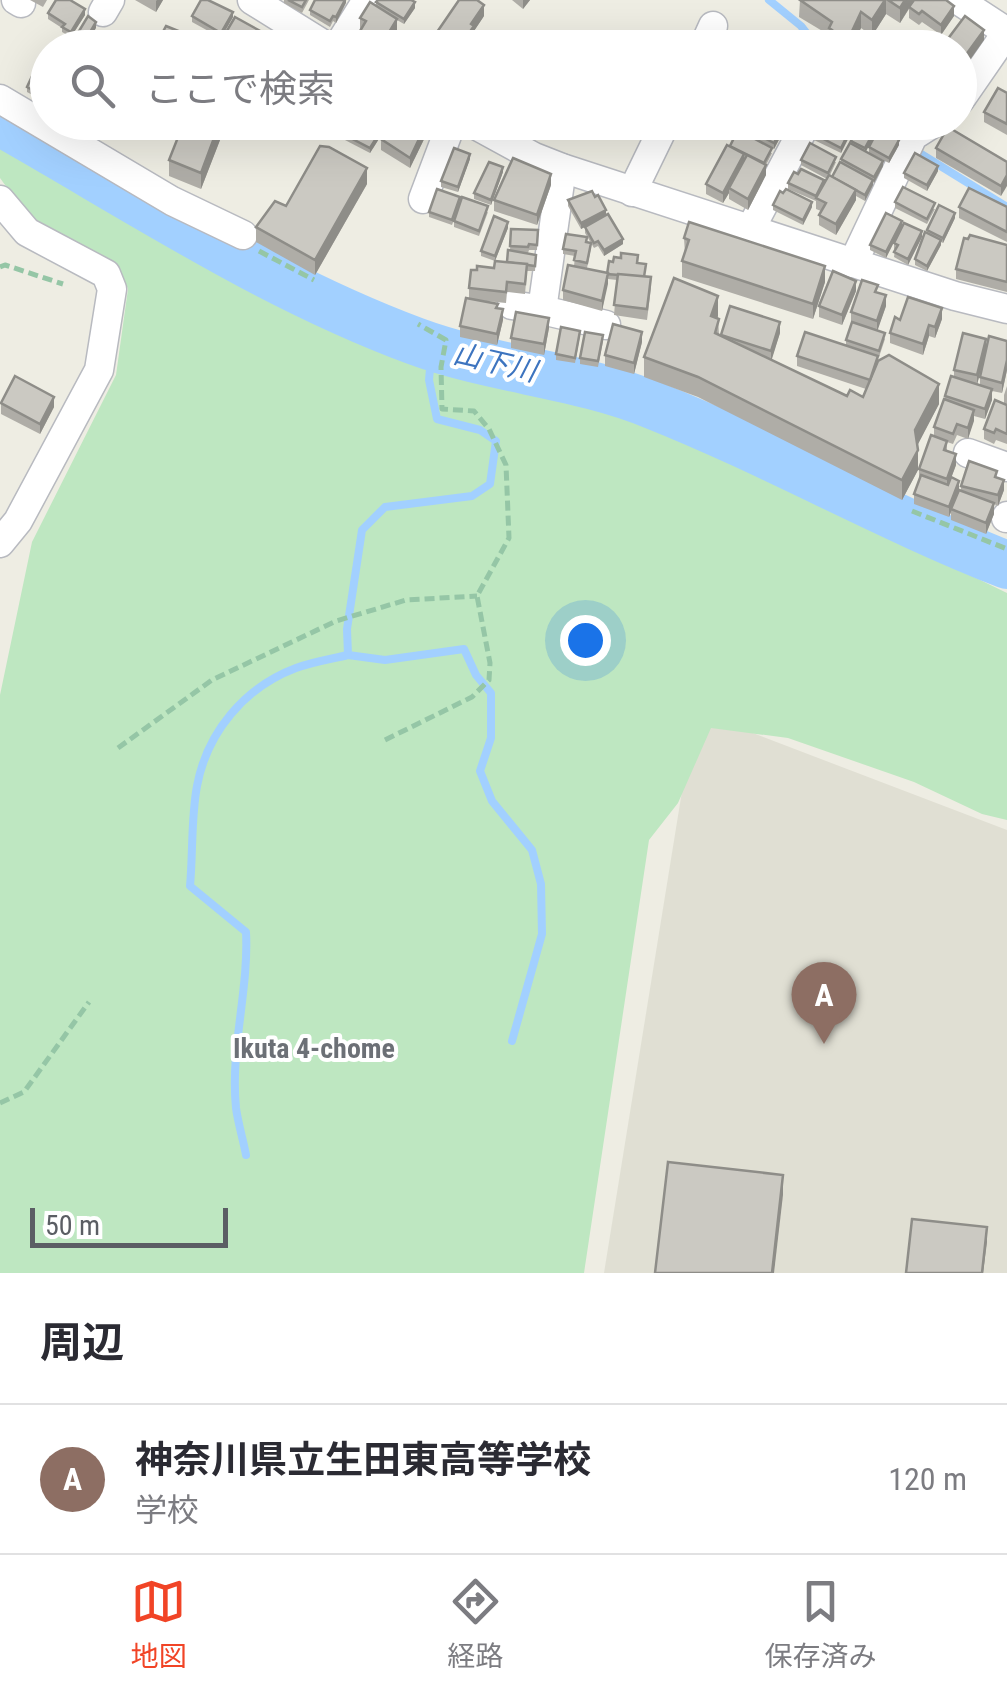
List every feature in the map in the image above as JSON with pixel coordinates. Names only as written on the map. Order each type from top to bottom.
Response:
[{"type":"street","points":[[252,0],[300,30]]},
{"type":"street","points":[[349,30],[368,0]]},
{"type":"street","points":[[974,4],[1007,32],[977,75]]},
{"type":"street","points":[[0,98],[30,116]]},
{"type":"street","points":[[70,140],[172,201],[242,236]]},
{"type":"street","points":[[423,199],[445,140]]},
{"type":"street","points":[[503,140],[534,157],[632,192],[955,296],[1007,309]]},
{"type":"street","points":[[632,192],[657,140]]},
{"type":"street","points":[[750,230],[798,140]]},
{"type":"street","points":[[853,263],[911,140]]},
{"type":"street","points":[[542,310],[562,168]]},
{"type":"street","points":[[0,200],[27,232],[106,274],[112,290],[99,370],[18,520],[0,540]]},
{"type":"street","points":[[512,305],[606,324]]},
{"type":"street","points":[[968,453],[1007,467]]},
{"type":"path","points":[[242,236],[252,247],[314,280]]},
{"type":"path","points":[[385,740],[472,697],[489,680],[490,663],[477,596],[509,538],[506,465],[489,429],[474,411],[442,409],[441,367],[446,340],[418,324]]},
{"type":"path","points":[[912,511],[1007,549]]},
{"type":"path","points":[[118,748],[212,680],[336,620],[406,600],[477,596]]},
{"type":"path","points":[[0,1103],[24,1092],[89,1002]]},
{"type":"shaded area","points":[[695,711],[1007,830],[1007,1273],[604,1273]]},
{"type":"green space","points":[[0,134],[178,243],[354,328],[457,364],[518,374],[609,400],[1007,593],[1007,820],[982,814],[914,782],[788,738],[711,728],[678,803],[649,840],[584,1273],[0,1273],[0,695],[32,542],[116,375],[128,289],[118,265],[33,218],[13,196],[0,178]]},
{"type":"building","points":[[56,0],[70,0],[85,9],[72,30],[62,27],[65,24],[48,13]]},
{"type":"building","points":[[201,0],[233,12],[223,30],[192,16]]},
{"type":"building","points":[[288,0],[306,0],[302,7]]},
{"type":"building","points":[[315,0],[345,0],[330,21],[310,10]]},
{"type":"building","points":[[378,0],[411,0],[415,2],[404,19]]},
{"type":"building","points":[[459,0],[477,0],[484,5],[471,30],[438,30]]},
{"type":"building","points":[[800,0],[885,0],[872,20],[861,12],[853,30],[832,30],[832,22]]},
{"type":"building","points":[[888,0],[905,0],[900,8]]},
{"type":"building","points":[[914,0],[946,0],[954,6],[941,25],[909,7]]},
{"type":"building","points":[[370,2],[397,19],[390,30],[361,30],[366,21],[360,18]]},
{"type":"building","points":[[88,16],[96,22],[91,30],[80,30]]},
{"type":"building","points":[[965,16],[984,30],[977,40],[977,30],[954,30]]},
{"type":"building","points":[[235,17],[258,30],[227,30]]},
{"type":"building","points":[[998,88],[1007,93],[1007,124],[984,112]]},
{"type":"building","points":[[177,140],[213,140],[201,173],[169,160]]},
{"type":"building","points":[[355,140],[375,140],[370,148]]},
{"type":"building","points":[[383,140],[418,140],[410,158]]},
{"type":"building","points":[[733,140],[757,140],[772,148],[764,163],[730,146]]},
{"type":"building","points":[[826,140],[845,140],[841,148]]},
{"type":"building","points":[[852,140],[869,140],[865,148]]},
{"type":"building","points":[[873,140],[899,140],[889,158],[869,147]]},
{"type":"building","points":[[941,140],[970,140],[1007,162],[1007,175],[1001,186],[936,148]]},
{"type":"building","points":[[810,143],[836,157],[828,173],[801,160]]},
{"type":"building","points":[[850,143],[883,161],[874,177],[841,159]]},
{"type":"building","points":[[727,145],[744,154],[723,193],[706,184]]},
{"type":"building","points":[[320,146],[367,168],[315,260],[256,227],[275,201],[286,206]]},
{"type":"building","points":[[454,148],[470,154],[458,187],[441,181]]},
{"type":"building","points":[[915,153],[938,166],[927,185],[904,173]]},
{"type":"building","points":[[747,155],[766,165],[748,199],[729,188]]},
{"type":"building","points":[[513,158],[551,174],[537,215],[494,200]]},
{"type":"building","points":[[489,162],[503,167],[491,200],[474,193]]},
{"type":"building","points":[[840,162],[873,180],[865,195],[832,177]]},
{"type":"building","points":[[801,169],[824,180],[816,196],[788,183],[794,172],[798,174]]},
{"type":"building","points":[[829,175],[856,190],[836,224],[819,215],[826,203],[816,198]]},
{"type":"building","points":[[903,187],[935,203],[927,219],[895,202]]},
{"type":"building","points":[[969,188],[1007,207],[1007,232],[959,207]]},
{"type":"building","points":[[437,189],[460,197],[452,220],[429,212]]},
{"type":"building","points":[[786,189],[812,202],[803,220],[773,205],[780,191]]},
{"type":"building","points":[[592,191],[606,210],[581,223],[568,200]]},
{"type":"building","points":[[462,197],[488,206],[479,231],[454,221]]},
{"type":"building","points":[[939,205],[955,213],[943,238],[927,230]]},
{"type":"building","points":[[886,213],[902,221],[886,252],[870,245]]},
{"type":"building","points":[[608,214],[623,239],[604,250],[598,241],[594,243],[585,227]]},
{"type":"building","points":[[494,216],[508,222],[495,256],[481,251]]},
{"type":"building","points":[[689,222],[825,266],[813,304],[682,261],[689,240],[684,238]]},
{"type":"building","points":[[904,223],[922,231],[908,259],[894,252]]},
{"type":"building","points":[[511,229],[538,230],[537,245],[510,246]]},
{"type":"building","points":[[925,232],[941,240],[927,266],[915,259]]},
{"type":"building","points":[[566,234],[587,237],[586,242],[591,243],[587,263],[574,260],[576,251],[563,249]]},
{"type":"building","points":[[970,235],[1007,245],[1007,282],[956,269],[964,238]]},
{"type":"building","points":[[508,250],[536,255],[535,266],[507,262]]},
{"type":"building","points":[[621,253],[638,255],[637,263],[646,264],[644,277],[607,274],[609,261],[621,258]]},
{"type":"building","points":[[495,261],[527,264],[525,284],[507,282],[506,292],[469,288],[471,270],[477,270],[477,266],[494,268]]},
{"type":"building","points":[[568,265],[608,273],[602,301],[563,290]]},
{"type":"building","points":[[833,271],[856,281],[842,315],[819,306]]},
{"type":"building","points":[[618,274],[651,277],[647,309],[614,305]]},
{"type":"building","points":[[674,278],[718,296],[711,316],[719,319],[715,333],[847,396],[850,390],[863,397],[878,361],[889,355],[939,384],[915,430],[918,450],[902,480],[698,377],[644,357]]},
{"type":"building","points":[[862,280],[878,285],[875,292],[886,295],[877,321],[851,312]]},
{"type":"building","points":[[908,297],[942,308],[935,327],[929,325],[923,344],[890,333],[895,317],[900,320]]},
{"type":"building","points":[[466,298],[498,304],[496,308],[503,309],[497,334],[460,326]]},
{"type":"building","points":[[730,306],[780,322],[771,351],[721,335]]},
{"type":"building","points":[[516,312],[549,318],[544,344],[511,338]]},
{"type":"building","points":[[852,322],[885,333],[879,351],[846,340]]},
{"type":"building","points":[[613,324],[642,332],[634,363],[605,355]]},
{"type":"building","points":[[561,327],[580,331],[575,358],[556,354]]},
{"type":"building","points":[[585,332],[603,335],[598,361],[580,358]]},
{"type":"building","points":[[805,332],[878,356],[870,380],[797,356]]},
{"type":"building","points":[[963,333],[986,339],[977,375],[954,370]]},
{"type":"building","points":[[989,336],[1007,341],[1002,383],[980,377]]},
{"type":"building","points":[[15,376],[54,397],[40,424],[1,403]]},
{"type":"building","points":[[951,376],[992,389],[985,409],[945,396]]},
{"type":"building","points":[[944,399],[974,410],[968,428],[957,424],[953,434],[934,427]]},
{"type":"building","points":[[995,400],[1007,405],[1007,434],[984,429]]},
{"type":"building","points":[[931,435],[947,441],[944,450],[956,454],[947,479],[919,469]]},
{"type":"building","points":[[969,461],[997,471],[995,477],[1004,480],[998,495],[961,486]]},
{"type":"building","points":[[921,475],[948,485],[951,477],[959,481],[949,507],[914,494]]},
{"type":"building","points":[[959,490],[994,503],[986,523],[951,509]]},
{"type":"building","points":[[668,1162],[783,1175],[772,1273],[655,1273]]},
{"type":"building","points":[[912,1219],[987,1227],[982,1273],[906,1273]]},
{"type":"waterway","points":[[769,0],[804,30]]},
{"type":"waterway","name":"山下川","points":[[0,122],[30,139]]},
{"type":"waterway","name":"山下川","points":[[31,140],[203,240],[360,319],[445,351],[596,386],[655,406],[1007,565]]},
{"type":"waterway","points":[[913,149],[1007,207]]},
{"type":"waterway","points":[[432,347],[429,380],[437,419],[480,430],[496,441],[490,484],[472,496],[385,507],[362,530],[347,629],[348,655],[385,660],[464,649],[476,675],[491,693],[491,738],[480,771],[492,801],[532,850],[541,884],[542,934],[512,1041]]},
{"type":"waterway","points":[[246,1155],[235,1086],[246,932],[190,886],[197,786],[219,730],[245,699],[296,668],[348,655]]},
{"type":"place","name":"神奈川県立生田東高等学校","points":[[824,1044]]},
{"type":"district","name":"Ikuta 4-chome","points":[[314,1048]]}]
